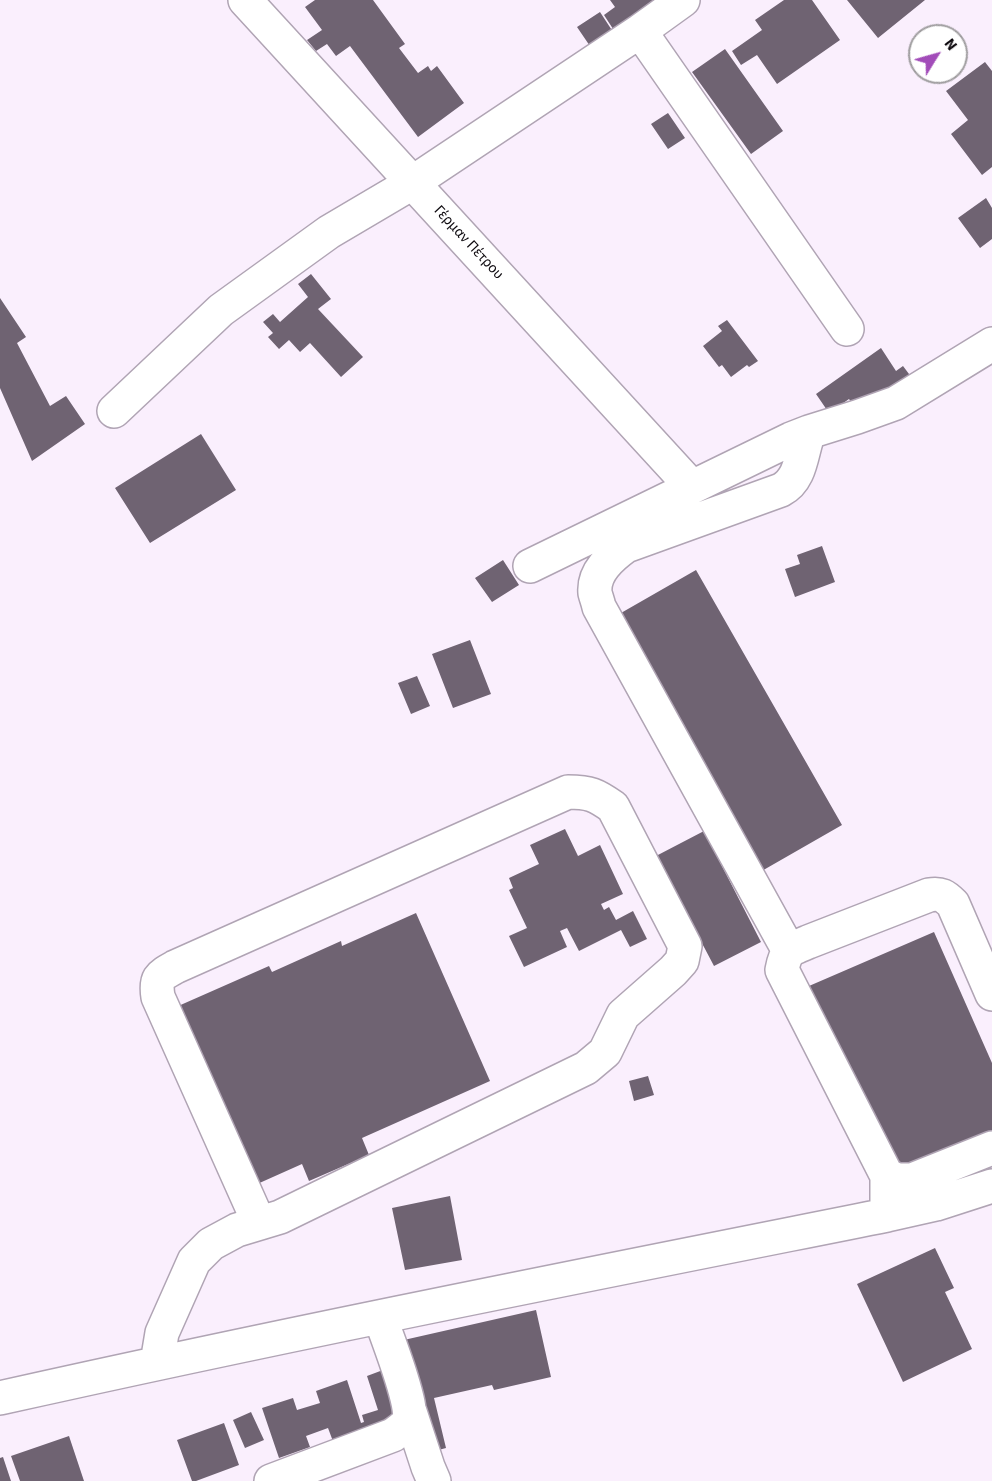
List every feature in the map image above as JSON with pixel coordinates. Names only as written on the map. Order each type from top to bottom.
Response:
[{"type":"street","name":"Γέρμαν Πέτρου","points":[[245,0],[691,486]]},
{"type":"street","points":[[114,411],[221,310],[329,232],[412,183],[683,0]]},
{"type":"street","points":[[640,31],[847,329]]},
{"type":"street","points":[[530,566],[791,438],[896,403],[992,344]]},
{"type":"street","points":[[789,951],[599,607],[595,591],[598,576],[608,559],[626,546],[789,486],[796,477],[809,432]]},
{"type":"street","points":[[158,1363],[162,1333],[194,1261],[211,1244],[237,1230],[280,1217],[586,1068],[605,1052],[623,1016],[674,971],[682,961],[685,946],[613,807],[598,797],[584,792],[568,792],[161,975],[156,985],[158,997],[259,1223]]},
{"type":"street","points":[[887,1215],[887,1176],[783,970],[785,956],[789,951],[808,942],[918,899],[938,894],[945,896],[953,904],[992,994]]},
{"type":"street","points":[[887,1176],[898,1180],[912,1180],[992,1148]]},
{"type":"street","points":[[0,1398],[380,1317],[887,1215],[936,1204],[992,1186]]},
{"type":"street","points":[[271,1481],[393,1435],[410,1420],[409,1404],[380,1317]]},
{"type":"street","points":[[410,1412],[434,1481]]},
{"type":"building","points":[[315,0],[373,0],[405,44],[399,48],[418,73],[428,66],[431,71],[437,66],[464,103],[418,137],[350,46],[336,56],[327,44],[316,51],[307,40],[322,30],[305,7]]},
{"type":"building","points":[[610,0],[673,0],[615,32],[604,15],[615,7]]},
{"type":"building","points":[[784,0],[812,0],[840,40],[777,84],[757,55],[741,65],[732,51],[762,30],[755,20]]},
{"type":"building","points":[[847,0],[925,0],[878,38]]},
{"type":"building","points":[[600,12],[617,38],[594,52],[577,27]]},
{"type":"building","points":[[725,49],[783,131],[751,154],[692,72]]},
{"type":"building","points":[[985,62],[992,71],[992,167],[982,175],[951,134],[968,120],[946,91],[955,84],[968,84],[968,75]]},
{"type":"building","points":[[668,113],[685,138],[668,149],[651,124]]},
{"type":"building","points":[[986,198],[992,208],[992,239],[980,248],[958,218]]},
{"type":"building","points":[[311,274],[331,299],[318,309],[363,357],[341,377],[310,343],[300,352],[289,340],[279,349],[268,337],[273,333],[263,322],[273,314],[280,322],[308,297],[298,284]]},
{"type":"building","points":[[0,298],[26,337],[17,343],[50,406],[66,396],[85,424],[32,461],[0,388]]},
{"type":"building","points":[[727,320],[758,361],[749,367],[747,365],[731,377],[722,365],[719,367],[703,346],[722,331],[718,326]]},
{"type":"building","points":[[881,348],[896,371],[903,366],[915,382],[859,413],[849,399],[829,413],[816,394]]},
{"type":"building","points":[[201,434],[236,490],[150,543],[115,488]]},
{"type":"building","points":[[822,546],[835,582],[795,597],[785,569],[800,564],[797,555]]},
{"type":"building","points":[[503,560],[519,585],[492,602],[475,578]]},
{"type":"building","points":[[696,570],[842,825],[760,872],[614,617]]},
{"type":"building","points":[[470,640],[491,694],[453,708],[432,654]]},
{"type":"building","points":[[417,676],[430,706],[411,714],[398,683]]},
{"type":"building","points":[[565,829],[578,856],[600,845],[623,894],[601,904],[604,910],[609,907],[616,920],[633,911],[647,939],[630,947],[621,930],[579,951],[567,928],[560,931],[567,947],[524,967],[509,936],[527,928],[509,890],[513,888],[509,878],[539,864],[530,845]]},
{"type":"building","points":[[704,831],[761,942],[714,966],[656,856]]},
{"type":"building","points":[[416,913],[490,1081],[362,1138],[369,1155],[309,1181],[302,1164],[255,1185],[176,1007],[269,966],[272,972],[341,941],[342,946]]},
{"type":"building","points":[[934,932],[992,1063],[992,1130],[892,1174],[809,986]]},
{"type":"building","points":[[648,1076],[654,1095],[634,1101],[629,1081]]},
{"type":"building","points":[[450,1196],[462,1260],[405,1270],[392,1208]]},
{"type":"building","points":[[935,1248],[954,1288],[945,1292],[972,1349],[903,1382],[857,1284]]},
{"type":"building","points":[[536,1310],[551,1377],[494,1390],[492,1385],[434,1398],[446,1448],[427,1453],[395,1342]]},
{"type":"building","points":[[383,1370],[402,1425],[334,1444],[328,1428],[306,1436],[310,1447],[279,1458],[262,1408],[293,1398],[297,1410],[320,1403],[316,1391],[347,1380],[361,1423],[364,1422],[362,1415],[378,1410],[367,1376]]},
{"type":"building","points":[[251,1412],[264,1440],[245,1448],[233,1420]]},
{"type":"building","points":[[224,1423],[239,1465],[192,1481],[177,1440]]},
{"type":"building","points":[[69,1436],[84,1481],[20,1481],[11,1456]]},
{"type":"building","points":[[3,1457],[11,1481],[0,1481],[0,1458]]}]
